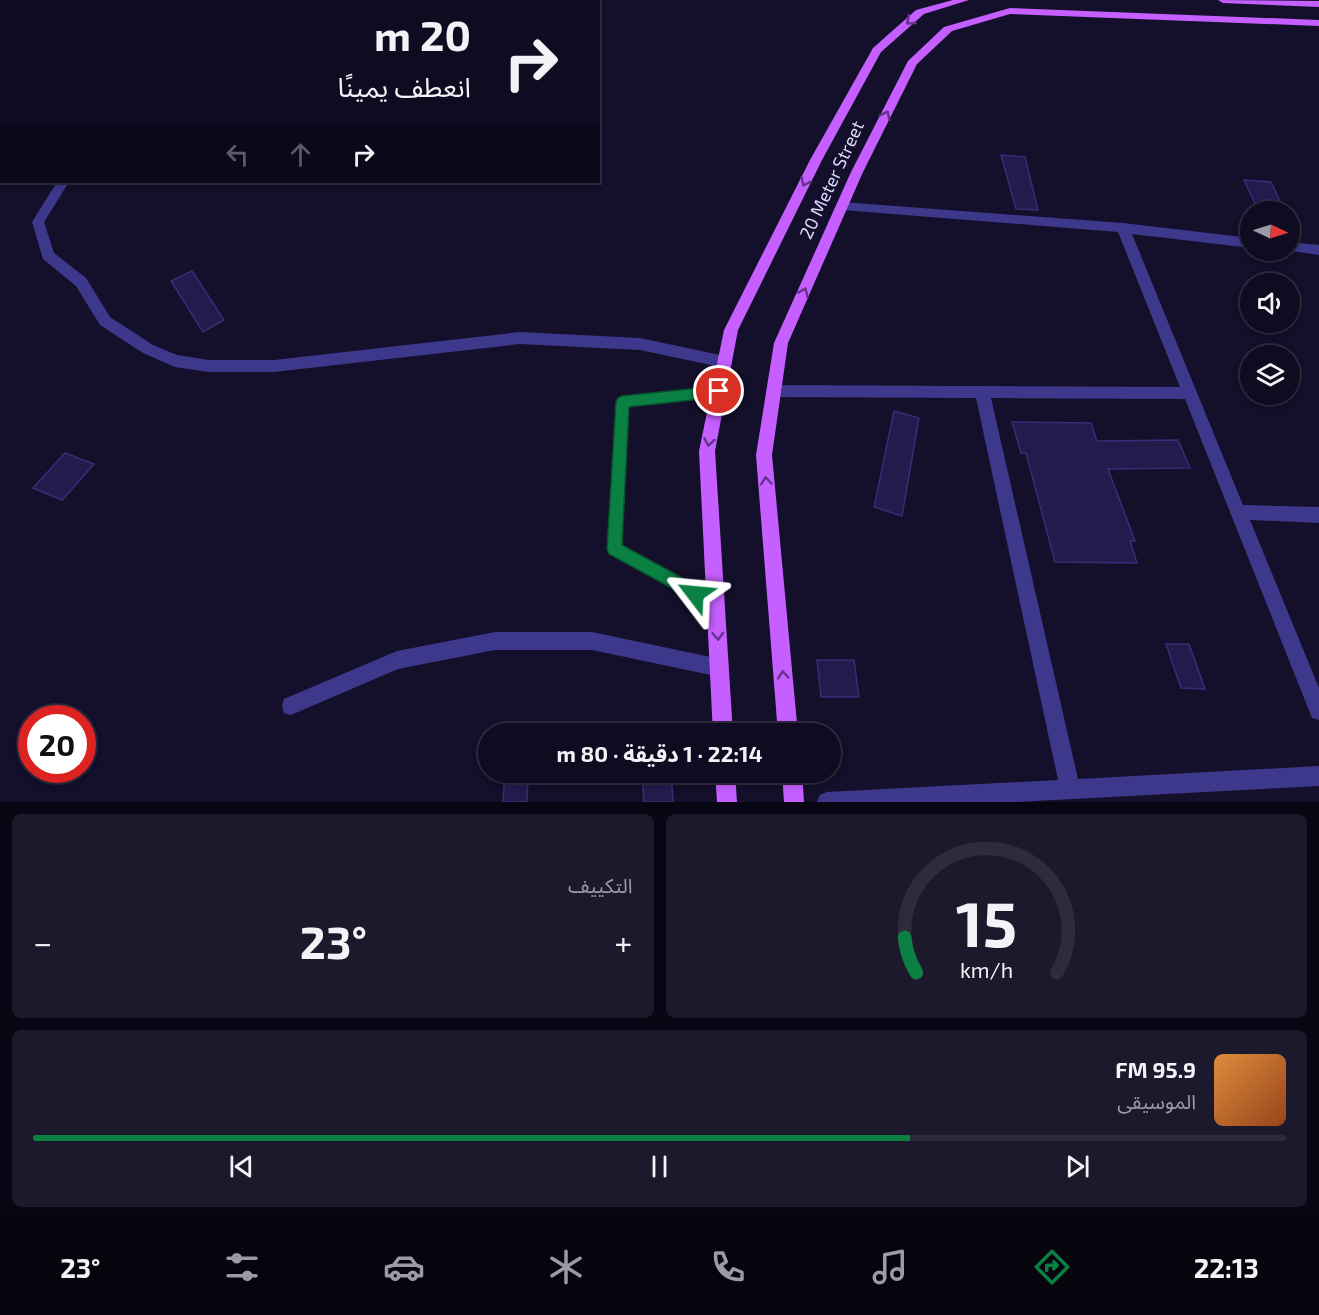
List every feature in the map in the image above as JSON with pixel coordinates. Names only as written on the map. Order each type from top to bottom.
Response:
[{"type":"main road","name":"20 Meter Street","points":[[722,723],[707,450],[731,330],[816,160],[877,50],[920,12],[964,0]]},
{"type":"main road","points":[[1223,0],[1319,4]]},
{"type":"main road","name":"20 Meter Street","points":[[787,723],[764,455],[781,343],[842,206],[912,63],[948,29],[1010,11],[1319,23]]},
{"type":"main road","points":[[726,783],[727,802]]},
{"type":"main road","points":[[793,783],[794,802]]},
{"type":"street","points":[[62,183],[39,222],[48,256],[81,282],[105,321],[148,349],[175,361],[209,366],[274,366],[520,338],[640,344],[724,362]]},
{"type":"street","points":[[842,206],[1123,228],[1240,242]]},
{"type":"street","points":[[1123,228],[1319,711]]},
{"type":"street","points":[[1300,248],[1319,250]]},
{"type":"street","points":[[773,391],[1190,393]]},
{"type":"street","points":[[981,393],[1070,789]]},
{"type":"street","points":[[1238,512],[1319,515]]},
{"type":"street","points":[[291,706],[397,660],[495,641],[592,641],[720,668]]},
{"type":"street","points":[[827,802],[1319,776]]},
{"type":"lane","points":[[716,605],[615,549],[622,402],[719,391]]},
{"type":"building","points":[[1001,155],[1025,157],[1038,210],[1016,209]]},
{"type":"building","points":[[1244,180],[1271,182],[1280,201],[1254,201]]},
{"type":"building","points":[[192,271],[224,320],[203,332],[171,281]]},
{"type":"building","points":[[894,411],[919,418],[902,516],[874,507]]},
{"type":"building","points":[[1012,422],[1091,423],[1097,441],[1178,440],[1190,468],[1108,469],[1135,541],[1130,541],[1137,563],[1055,562],[1026,453],[1021,453]]},
{"type":"building","points":[[65,453],[94,464],[62,500],[33,488]]},
{"type":"building","points":[[1166,644],[1189,644],[1205,689],[1181,688]]},
{"type":"building","points":[[817,660],[854,660],[859,697],[821,697]]},
{"type":"building","points":[[504,783],[528,783],[527,802],[503,802]]},
{"type":"building","points":[[643,783],[672,783],[673,802],[644,802]]},
{"type":"route","points":[[695,594],[615,549],[622,402],[719,391]]}]
